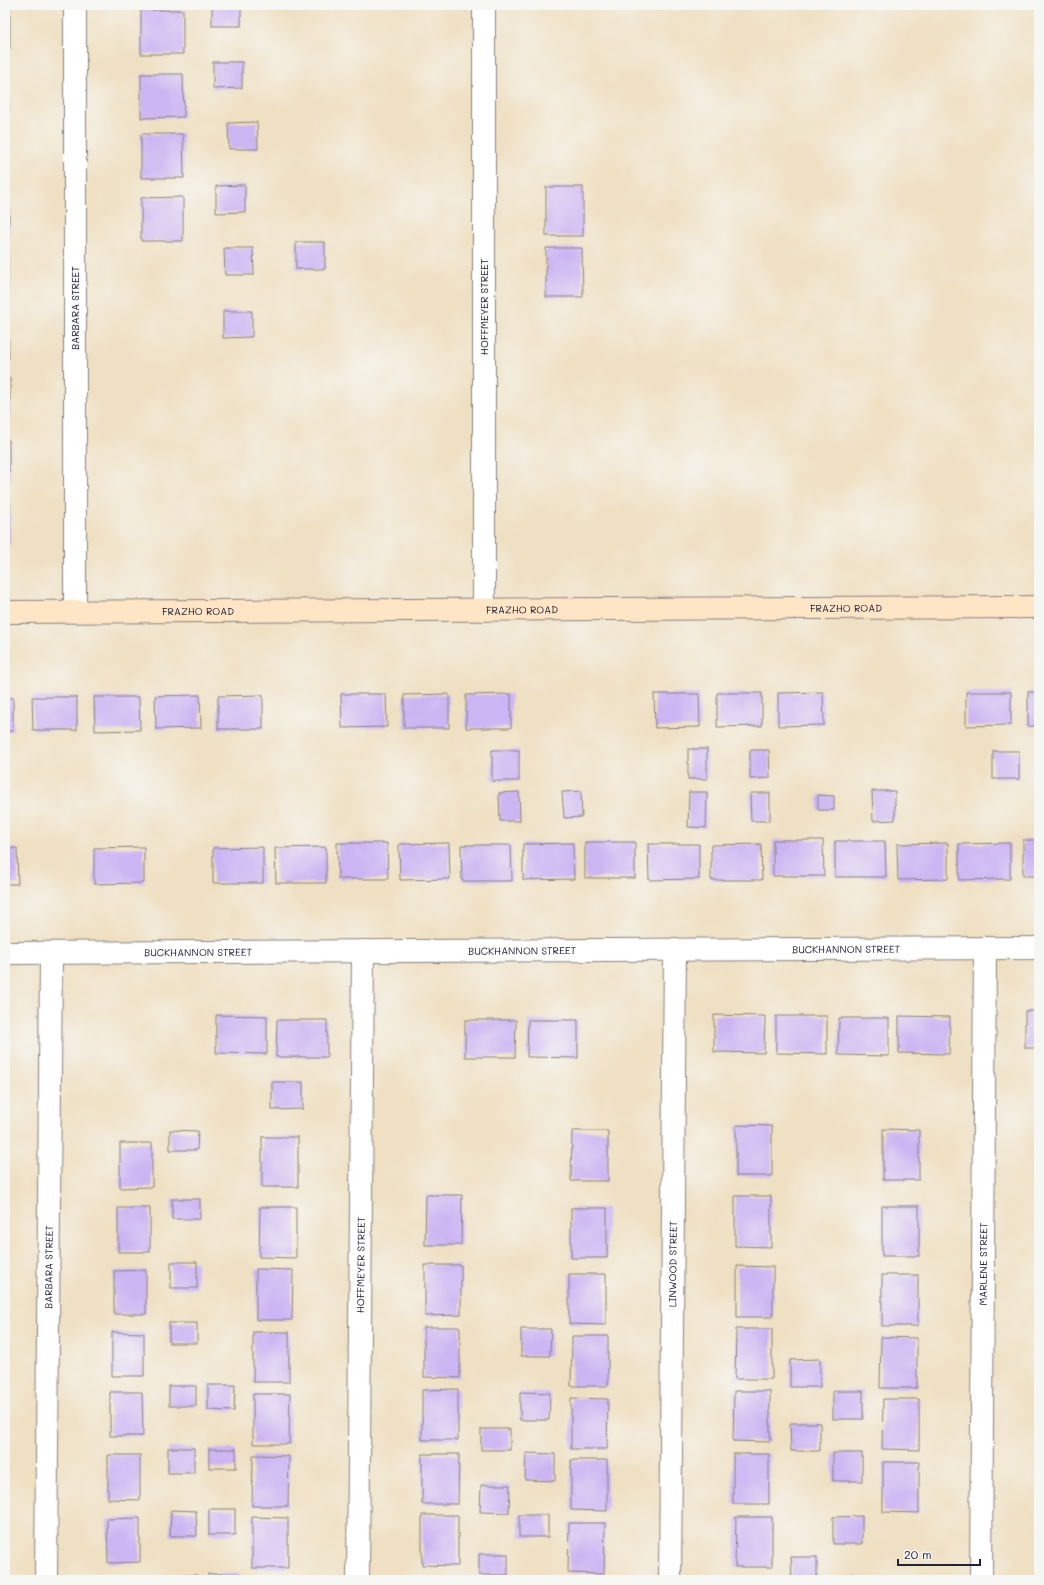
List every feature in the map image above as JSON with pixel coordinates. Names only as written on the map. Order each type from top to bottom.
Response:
[{"type":"street","name":"BARBARA STREET","points":[[75,5],[75,611]]},
{"type":"street","name":"HOFFMEYER STREET","points":[[484,5],[484,610]]},
{"type":"street","name":"FRAZHO ROAD","points":[[5,612],[1039,606]]},
{"type":"street","name":"MARLENE STREET","points":[[981,1580],[985,948]]},
{"type":"street","name":"BUCKHANNON STREET","points":[[5,953],[363,950],[1039,948]]},
{"type":"street","name":"LINWOOD STREET","points":[[670,1580],[675,949]]},
{"type":"street","name":"HOFFMEYER STREET","points":[[358,1580],[363,950]]},
{"type":"street","name":"BARBARA STREET","points":[[46,1580],[51,953]]},
{"type":"building","points":[[5,5],[10,5],[10,48],[5,48]]},
{"type":"building","points":[[212,5],[241,5],[241,26],[212,26]]},
{"type":"building","points":[[141,10],[183,10],[183,54],[141,54]]},
{"type":"building","points":[[213,62],[242,62],[242,88],[213,89]]},
{"type":"building","points":[[5,67],[9,67],[9,111],[5,111]]},
{"type":"building","points":[[141,74],[183,74],[184,117],[141,118]]},
{"type":"building","points":[[257,122],[258,149],[229,149],[228,123]]},
{"type":"building","points":[[5,129],[8,129],[9,173],[5,173]]},
{"type":"building","points":[[141,134],[183,134],[184,178],[141,178]]},
{"type":"building","points":[[245,185],[245,212],[216,213],[216,186]]},
{"type":"building","points":[[546,187],[583,187],[583,236],[546,236]]},
{"type":"building","points":[[5,192],[9,192],[9,235],[5,235]]},
{"type":"building","points":[[183,197],[183,241],[141,241],[141,198]]},
{"type":"building","points":[[296,242],[325,242],[325,269],[296,269]]},
{"type":"building","points":[[224,248],[253,248],[254,275],[225,275]]},
{"type":"building","points":[[546,248],[582,248],[583,297],[546,297]]},
{"type":"building","points":[[5,254],[8,254],[8,298],[5,298]]},
{"type":"building","points":[[223,311],[252,311],[252,337],[223,338]]},
{"type":"building","points":[[5,315],[8,315],[9,359],[5,359]]},
{"type":"building","points":[[5,379],[10,379],[10,422],[5,422]]},
{"type":"building","points":[[5,440],[9,440],[9,484],[5,484]]},
{"type":"building","points":[[5,502],[10,502],[10,545],[5,545]]},
{"type":"building","points":[[823,692],[824,725],[778,726],[778,693]]},
{"type":"building","points":[[966,692],[1011,692],[1011,725],[966,726]]},
{"type":"building","points":[[1028,692],[1039,692],[1039,726],[1028,726]]},
{"type":"building","points":[[717,693],[762,693],[762,726],[717,727]]},
{"type":"building","points":[[341,694],[386,694],[387,727],[342,728]]},
{"type":"building","points":[[449,694],[449,728],[404,728],[404,695]]},
{"type":"building","points":[[511,694],[511,728],[466,728],[466,695]]},
{"type":"building","points":[[654,694],[699,694],[700,727],[655,728]]},
{"type":"building","points":[[200,695],[201,728],[156,729],[155,696]]},
{"type":"building","points":[[263,695],[263,729],[218,729],[218,696]]},
{"type":"building","points":[[32,697],[77,697],[77,730],[33,730]]},
{"type":"building","points":[[94,697],[139,697],[140,730],[95,731]]},
{"type":"building","points":[[5,698],[13,698],[13,731],[5,732]]},
{"type":"building","points":[[688,749],[707,749],[707,779],[688,779]]},
{"type":"building","points":[[492,750],[519,750],[519,781],[492,781]]},
{"type":"building","points":[[750,750],[769,750],[770,778],[750,779]]},
{"type":"building","points":[[993,751],[1019,751],[1019,779],[993,779]]},
{"type":"building","points":[[581,791],[582,817],[564,818],[562,792]]},
{"type":"building","points":[[872,791],[895,791],[895,820],[873,821]]},
{"type":"building","points":[[519,792],[520,821],[500,821],[499,793]]},
{"type":"building","points":[[689,792],[707,792],[706,828],[688,827]]},
{"type":"building","points":[[750,793],[770,793],[770,821],[751,821]]},
{"type":"building","points":[[818,795],[834,796],[834,810],[818,810]]},
{"type":"building","points":[[773,840],[823,840],[824,876],[773,876]]},
{"type":"building","points":[[1023,840],[1039,840],[1039,876],[1023,876]]},
{"type":"building","points":[[835,841],[885,841],[886,877],[835,877]]},
{"type":"building","points":[[585,842],[635,842],[635,878],[585,878]]},
{"type":"building","points":[[337,843],[387,843],[388,879],[338,879]]},
{"type":"building","points":[[449,843],[450,879],[400,880],[399,844]]},
{"type":"building","points":[[573,843],[574,879],[523,880],[523,844]]},
{"type":"building","points":[[948,843],[948,879],[898,880],[897,844]]},
{"type":"building","points":[[1010,843],[1010,879],[959,880],[959,844]]},
{"type":"building","points":[[648,844],[699,844],[699,879],[649,880]]},
{"type":"building","points":[[761,844],[762,880],[711,880],[711,845]]},
{"type":"building","points":[[461,845],[511,845],[512,881],[462,881]]},
{"type":"building","points":[[144,847],[144,883],[94,884],[94,848]]},
{"type":"building","points":[[263,847],[263,883],[213,883],[213,848]]},
{"type":"building","points":[[326,847],[326,883],[276,883],[275,848]]},
{"type":"building","points":[[17,848],[18,884],[5,884],[5,849]]},
{"type":"building","points":[[1025,1011],[1039,1011],[1039,1048],[1025,1048]]},
{"type":"building","points":[[216,1015],[267,1016],[267,1054],[216,1053]]},
{"type":"building","points":[[714,1015],[765,1016],[764,1053],[714,1052]]},
{"type":"building","points":[[776,1016],[827,1016],[827,1054],[776,1053]]},
{"type":"building","points":[[899,1016],[950,1017],[949,1054],[899,1053]]},
{"type":"building","points":[[839,1018],[889,1018],[889,1056],[838,1055]]},
{"type":"building","points":[[277,1020],[327,1020],[327,1057],[276,1057]]},
{"type":"building","points":[[465,1020],[516,1020],[515,1057],[465,1057]]},
{"type":"building","points":[[528,1020],[578,1020],[578,1058],[527,1057]]},
{"type":"building","points":[[272,1082],[303,1082],[303,1109],[272,1110]]},
{"type":"building","points":[[736,1125],[772,1126],[772,1176],[736,1176]]},
{"type":"building","points":[[883,1129],[919,1130],[919,1180],[883,1180]]},
{"type":"building","points":[[170,1130],[198,1131],[197,1150],[170,1150]]},
{"type":"building","points":[[572,1131],[608,1131],[608,1181],[571,1181]]},
{"type":"building","points":[[262,1137],[298,1137],[298,1187],[262,1187]]},
{"type":"building","points":[[120,1143],[152,1143],[152,1187],[120,1188]]},
{"type":"building","points":[[426,1195],[462,1195],[461,1245],[425,1245]]},
{"type":"building","points":[[735,1196],[771,1196],[771,1247],[735,1246]]},
{"type":"building","points":[[172,1199],[200,1199],[200,1219],[172,1219]]},
{"type":"building","points":[[882,1206],[919,1206],[919,1256],[882,1256]]},
{"type":"building","points":[[260,1207],[296,1207],[296,1258],[259,1257]]},
{"type":"building","points":[[118,1208],[150,1208],[150,1252],[118,1252]]},
{"type":"building","points":[[571,1208],[607,1208],[607,1258],[571,1258]]},
{"type":"building","points":[[171,1262],[197,1262],[197,1288],[171,1288]]},
{"type":"building","points":[[425,1265],[461,1265],[461,1315],[425,1316]]},
{"type":"building","points":[[737,1266],[773,1267],[773,1317],[737,1317]]},
{"type":"building","points":[[256,1269],[293,1270],[292,1320],[256,1320]]},
{"type":"building","points":[[146,1270],[146,1314],[114,1314],[114,1271]]},
{"type":"building","points":[[569,1274],[606,1274],[606,1325],[569,1324]]},
{"type":"building","points":[[882,1275],[918,1275],[918,1326],[882,1326]]},
{"type":"building","points":[[169,1323],[197,1323],[197,1343],[169,1343]]},
{"type":"building","points":[[424,1327],[460,1327],[460,1378],[424,1377]]},
{"type":"building","points":[[521,1329],[551,1329],[550,1356],[521,1356]]},
{"type":"building","points":[[736,1329],[772,1329],[772,1379],[735,1379]]},
{"type":"building","points":[[112,1332],[144,1333],[144,1376],[112,1376]]},
{"type":"building","points":[[253,1332],[289,1332],[289,1382],[253,1382]]},
{"type":"building","points":[[572,1336],[608,1336],[608,1386],[571,1386]]},
{"type":"building","points":[[881,1337],[917,1338],[917,1388],[880,1388]]},
{"type":"building","points":[[820,1359],[820,1387],[790,1387],[790,1360]]},
{"type":"building","points":[[208,1385],[235,1385],[234,1411],[208,1410]]},
{"type":"building","points":[[169,1386],[196,1386],[196,1406],[169,1406]]},
{"type":"building","points":[[458,1389],[458,1440],[422,1440],[422,1390]]},
{"type":"building","points":[[734,1391],[770,1391],[770,1442],[733,1441]]},
{"type":"building","points":[[833,1391],[863,1391],[863,1419],[833,1419]]},
{"type":"building","points":[[110,1392],[142,1392],[143,1436],[110,1436]]},
{"type":"building","points":[[520,1392],[550,1393],[549,1420],[520,1420]]},
{"type":"building","points":[[253,1394],[290,1394],[289,1444],[253,1444]]},
{"type":"building","points":[[571,1398],[608,1399],[607,1449],[571,1449]]},
{"type":"building","points":[[883,1399],[919,1399],[919,1450],[882,1449]]},
{"type":"building","points":[[790,1423],[820,1423],[820,1451],[791,1451]]},
{"type":"building","points":[[481,1429],[510,1429],[510,1450],[481,1450]]},
{"type":"building","points":[[168,1448],[194,1448],[194,1473],[168,1473]]},
{"type":"building","points":[[209,1449],[236,1449],[236,1468],[209,1468]]},
{"type":"building","points":[[526,1453],[555,1454],[555,1481],[525,1480]]},
{"type":"building","points":[[833,1453],[862,1453],[862,1481],[833,1481]]},
{"type":"building","points":[[422,1454],[459,1454],[458,1504],[422,1504]]},
{"type":"building","points":[[733,1454],[769,1454],[769,1504],[733,1504]]},
{"type":"building","points":[[108,1455],[140,1455],[140,1500],[108,1499]]},
{"type":"building","points":[[253,1455],[289,1456],[288,1506],[252,1506]]},
{"type":"building","points":[[571,1460],[607,1460],[607,1511],[571,1510]]},
{"type":"building","points":[[883,1462],[919,1462],[919,1513],[883,1512]]},
{"type":"building","points":[[481,1485],[510,1485],[509,1513],[480,1512]]},
{"type":"building","points":[[209,1509],[235,1509],[235,1535],[209,1535]]},
{"type":"building","points":[[171,1510],[196,1511],[197,1536],[170,1536]]},
{"type":"building","points":[[422,1515],[458,1515],[458,1566],[422,1565]]},
{"type":"building","points":[[519,1515],[548,1515],[548,1537],[519,1537]]},
{"type":"building","points":[[862,1516],[862,1544],[833,1544],[833,1517]]},
{"type":"building","points":[[252,1517],[288,1518],[288,1568],[252,1568]]},
{"type":"building","points":[[736,1517],[772,1517],[772,1567],[735,1567]]},
{"type":"building","points":[[140,1518],[140,1562],[108,1563],[107,1519]]},
{"type":"building","points":[[569,1523],[605,1523],[604,1574],[568,1573]]},
{"type":"building","points":[[479,1554],[508,1554],[508,1575],[479,1575]]},
{"type":"building","points":[[791,1557],[817,1557],[817,1578],[792,1579]]},
{"type":"building","points":[[208,1574],[239,1574],[239,1580],[208,1580]]},
{"type":"building","points":[[165,1575],[197,1575],[197,1580],[165,1580]]},
{"type":"building","points":[[734,1577],[770,1577],[770,1580],[734,1580]]},
{"type":"building","points":[[858,1577],[858,1580],[832,1580],[832,1578]]},
{"type":"building","points":[[422,1578],[458,1578],[458,1580],[422,1580]]},
{"type":"building","points":[[520,1578],[549,1578],[549,1580],[520,1580]]}]
